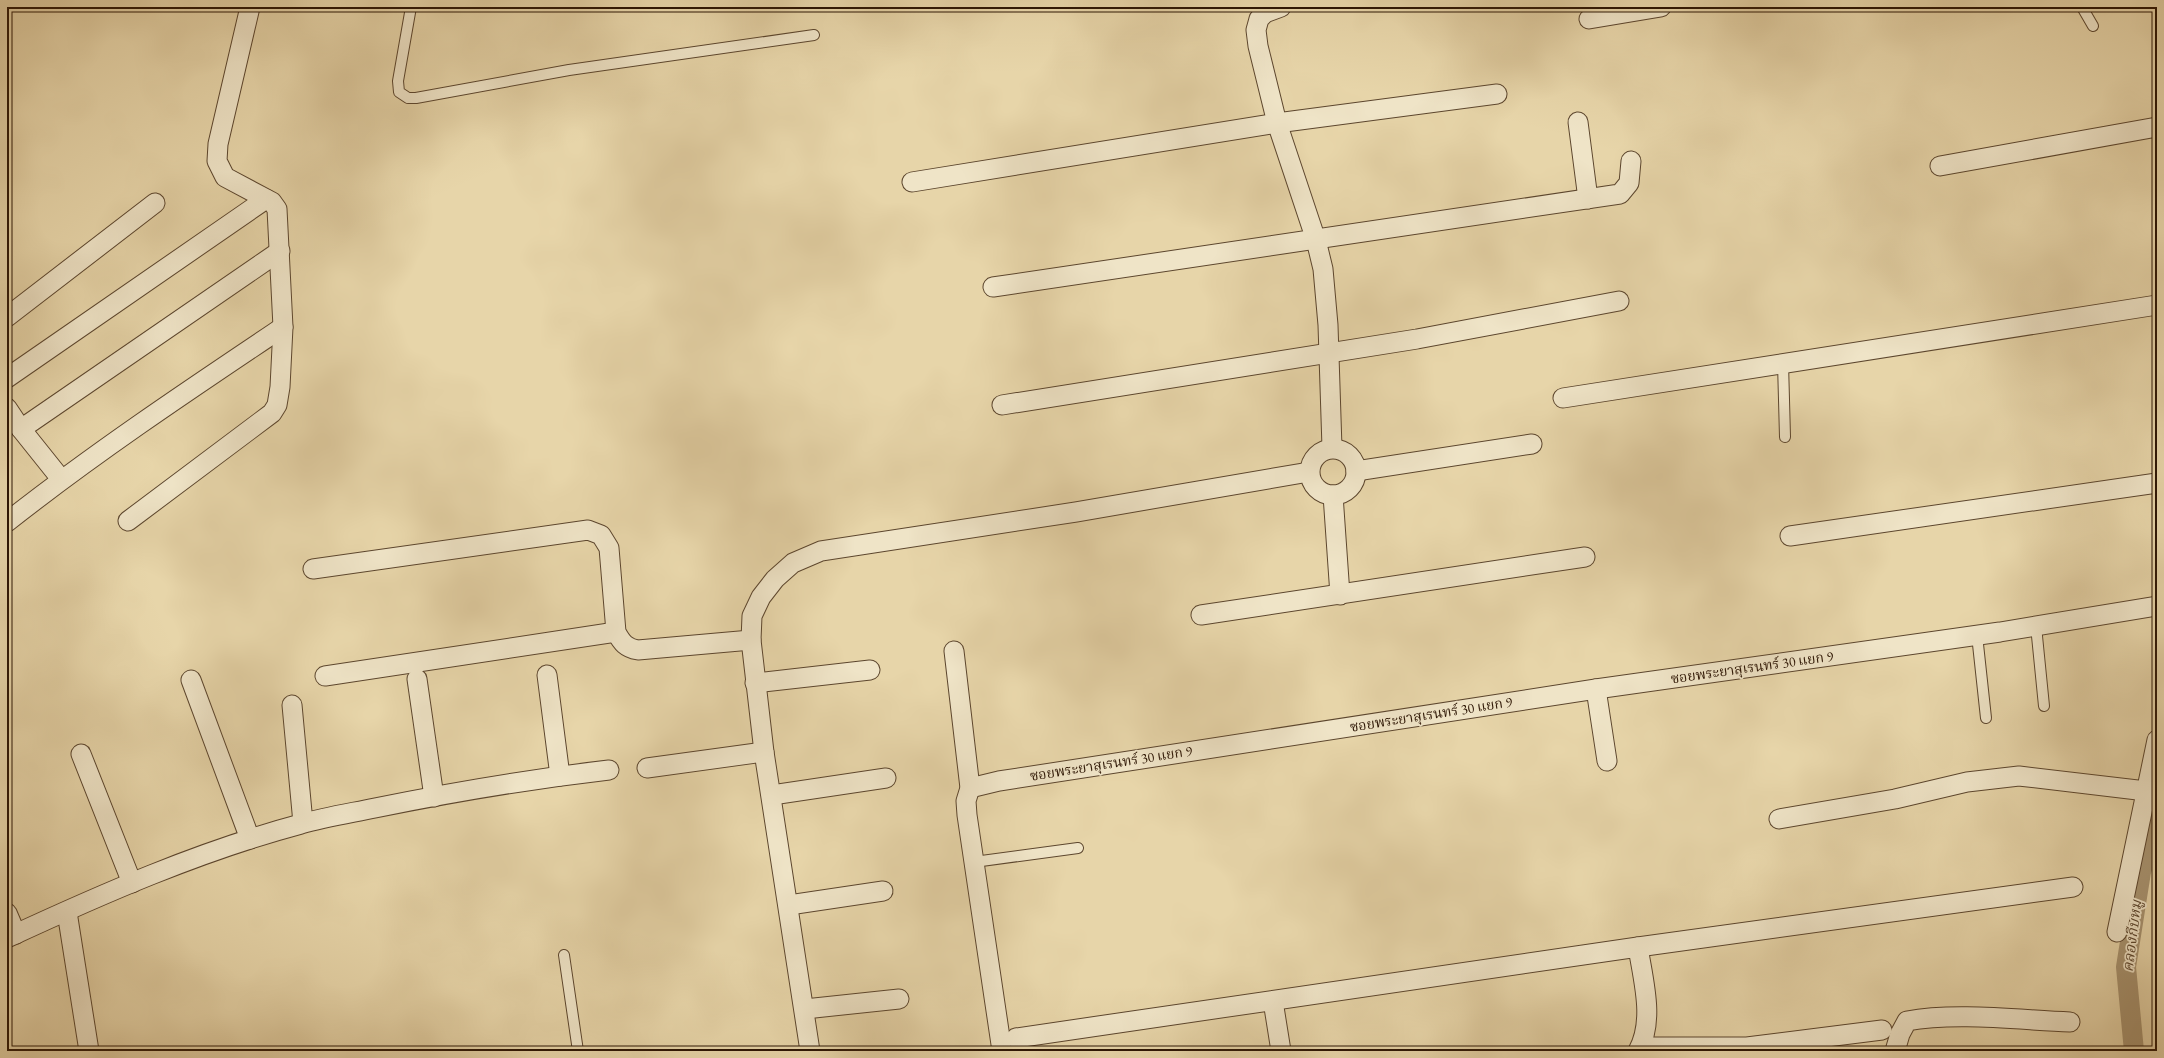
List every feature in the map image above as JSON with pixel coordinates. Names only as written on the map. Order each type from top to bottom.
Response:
[{"type":"street","points":[[128,521],[272,413],[277,405],[280,387],[282,327],[280,251],[277,209],[272,202],[266,198],[226,177],[217,161],[218,144],[250,7]]},
{"type":"street","points":[[1281,7],[1265,12],[1259,19],[1256,30],[1258,46],[1277,123],[1316,240],[1323,269],[1328,325],[1332,448]]},
{"type":"street","points":[[1589,19],[1661,7]]},
{"type":"street","points":[[912,182],[1277,123],[1497,94]]},
{"type":"street","points":[[1578,122],[1588,198]]},
{"type":"street","points":[[1940,166],[2157,127]]},
{"type":"street","points":[[993,287],[1620,194],[1629,183],[1631,161]]},
{"type":"street","points":[[7,378],[266,198]]},
{"type":"street","points":[[7,317],[155,202]]},
{"type":"street","points":[[20,429],[280,251]]},
{"type":"street","points":[[1002,405],[1417,339],[1619,301]]},
{"type":"street","points":[[1563,398],[2157,305]]},
{"type":"street","points":[[7,522],[61,479],[160,409],[282,327]]},
{"type":"street","points":[[7,408],[20,429],[61,479]]},
{"type":"street","points":[[1356,471],[1532,444]]},
{"type":"street","points":[[1332,448],[1341,450],[1349,455],[1354,462],[1356,471],[1350,488],[1342,493],[1333,495],[1316,489],[1311,481],[1309,472],[1311,463],[1316,456],[1323,450],[1332,448]]},
{"type":"street","points":[[810,1051],[789,905],[764,752],[751,640],[752,616],[761,597],[775,579],[793,563],[821,551],[1076,512],[1309,472]]},
{"type":"street","points":[[1790,536],[2157,483]]},
{"type":"street","points":[[1333,495],[1340,595]]},
{"type":"street","points":[[313,569],[588,530],[601,535],[609,548],[616,632],[628,649],[638,650],[751,640]]},
{"type":"street","points":[[1201,615],[1585,558]]},
{"type":"street","name":"ซอยพระยาสุเรนทร์ 30 แยก 9","points":[[970,788],[999,781],[1217,746],[1596,689],[1977,635],[2157,606]]},
{"type":"street","points":[[325,676],[616,632]]},
{"type":"street","points":[[954,651],[970,788],[966,801],[1002,1051]]},
{"type":"street","points":[[755,683],[870,670]]},
{"type":"street","points":[[547,676],[560,776]]},
{"type":"street","points":[[417,679],[434,797]]},
{"type":"street","points":[[191,680],[250,839]]},
{"type":"street","points":[[1596,689],[1607,761]]},
{"type":"street","points":[[292,704],[303,823]]},
{"type":"street","points":[[2117,932],[2157,740]]},
{"type":"street","points":[[647,768],[764,752]]},
{"type":"street","points":[[81,754],[132,883]]},
{"type":"street","points":[[7,913],[11,936],[132,883],[250,839],[303,823],[434,797],[560,776],[610,770]]},
{"type":"street","points":[[1780,818],[1895,799],[1967,782],[2019,776],[2146,791]]},
{"type":"street","points":[[772,795],[886,778]]},
{"type":"street","points":[[1016,1038],[1638,947],[2073,887]]},
{"type":"street","points":[[789,905],[883,891]]},
{"type":"street","points":[[67,912],[89,1051]]},
{"type":"street","points":[[1638,947],[1646,1003],[1646,1033],[1639,1049],[1747,1046],[1882,1030]]},
{"type":"street","points":[[805,1010],[899,999]]},
{"type":"street","points":[[1273,1001],[1281,1051]]},
{"type":"street","points":[[1895,1051],[1900,1034],[1907,1021],[1918,1019],[1958,1018],[2070,1022]]},
{"type":"lane","points":[[411,7],[398,81],[399,92],[408,98],[416,98],[569,70],[814,35]]},
{"type":"lane","points":[[2082,7],[2093,26]]},
{"type":"lane","points":[[1783,364],[1785,437]]},
{"type":"lane","points":[[2036,626],[2044,706]]},
{"type":"lane","points":[[1977,635],[1986,718]]},
{"type":"lane","points":[[974,862],[1078,848]]},
{"type":"lane","points":[[564,955],[578,1051]]},
{"type":"waterway","name":"คลองกีบหมู","points":[[2134,1051],[2126,967],[2141,872],[2157,823]]}]
